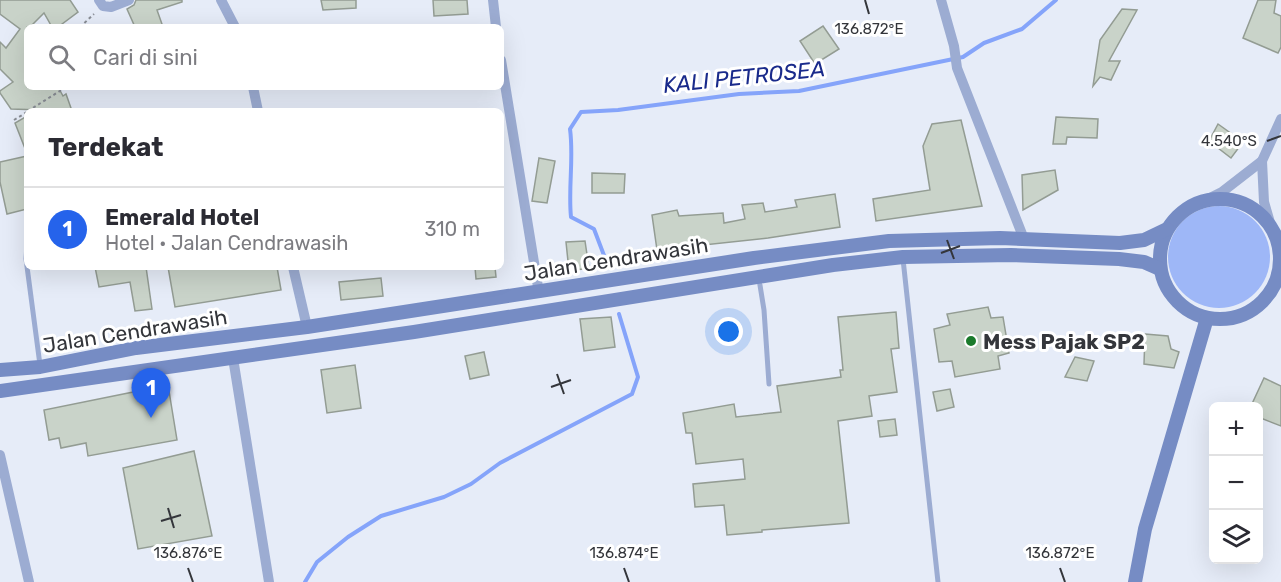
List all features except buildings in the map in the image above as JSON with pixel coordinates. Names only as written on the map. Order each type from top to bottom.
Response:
[{"type":"main road","name":"Jalan Cendrawasih","points":[[1223,199],[1242,202],[1258,212],[1271,226],[1280,247],[1276,289],[1244,315],[1232,318],[1207,318],[1195,315],[1176,301],[1166,286],[1160,269],[1159,255],[1167,229],[1189,207],[1204,201],[1223,199]]},
{"type":"main road","name":"Jalan Cendrawasih","points":[[0,370],[40,367],[135,348],[307,327],[754,258],[889,241],[1024,239],[1120,243],[1144,240],[1167,229]]},
{"type":"main road","name":"Jalan Cendrawasih","points":[[0,391],[414,332],[903,257],[1011,255],[1107,259],[1144,262],[1160,269]]},
{"type":"main road","points":[[1135,582],[1145,529],[1207,318]]},
{"type":"street","points":[[101,3],[111,7],[129,0]]},
{"type":"street","points":[[221,0],[233,24]]},
{"type":"street","points":[[493,0],[496,24]]},
{"type":"street","points":[[941,0],[954,46],[957,68],[1024,239]]},
{"type":"street","points":[[504,78],[539,293]]},
{"type":"street","points":[[254,90],[257,108]]},
{"type":"street","points":[[1271,226],[1264,202],[1262,161],[1281,119]]},
{"type":"street","points":[[1204,201],[1222,192],[1262,161]]},
{"type":"street","points":[[294,270],[307,327]]},
{"type":"street","points":[[233,358],[269,582]]},
{"type":"street","points":[[0,455],[29,582]]},
{"type":"lane","points":[[903,257],[939,582]]},
{"type":"lane","points":[[27,270],[40,367]]},
{"type":"lane","points":[[759,279],[764,310],[769,384]]},
{"type":"path","points":[[83,24],[101,3]]},
{"type":"path","points":[[32,108],[61,90]]},
{"type":"path","points":[[14,120],[24,113]]},
{"type":"shaded area","points":[[1219,206],[1239,210],[1255,221],[1266,237],[1270,257],[1266,277],[1255,293],[1239,304],[1219,308],[1199,304],[1183,293],[1172,277],[1168,257],[1172,237],[1183,221],[1199,210]]},
{"type":"waterway","name":"KALI PETROSEA","points":[[605,258],[594,229],[571,217],[570,129],[581,112],[618,110],[739,94],[799,91],[963,57],[984,43],[1022,29],[1056,0]]},
{"type":"waterway","name":"KALI PETROSEA","points":[[305,582],[317,562],[348,537],[381,516],[444,497],[471,484],[500,463],[632,394],[638,377],[619,314]]},
{"type":"place","name":"Mess Pajak SP2","points":[[971,341]]},
{"type":"place","name":"Emerald Hotel","points":[[151,418]]}]
